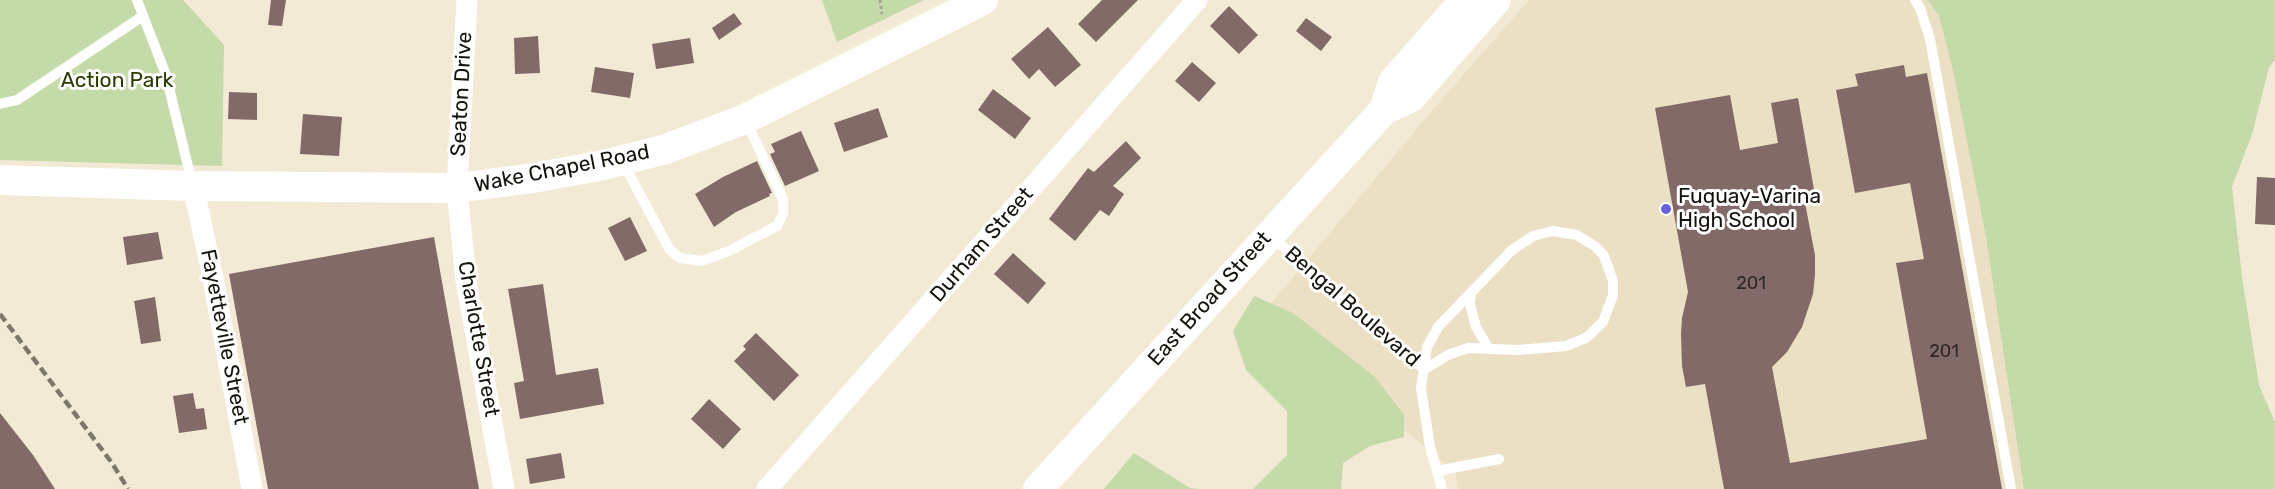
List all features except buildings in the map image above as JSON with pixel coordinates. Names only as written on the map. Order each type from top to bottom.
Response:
[{"type":"main road","name":"Wake Chapel Road","points":[[0,180],[193,186],[457,188],[533,178],[666,149],[745,118],[983,0]]},
{"type":"main road","name":"East Broad Street","points":[[1384,110],[1393,82],[1465,0]]},
{"type":"main road","name":"East Broad Street","points":[[1038,489],[1384,110],[1410,98],[1497,0]]},
{"type":"street","name":"Seaton Drive","points":[[457,188],[467,0]]},
{"type":"street","name":"Durham Street","points":[[767,489],[1197,0]]},
{"type":"street","name":"Fayetteville Street","points":[[193,186],[212,273],[252,489]]},
{"type":"street","name":"Charlotte Street","points":[[457,188],[466,281],[504,489]]},
{"type":"lane","points":[[137,0],[166,75],[193,186]]},
{"type":"lane","points":[[1915,0],[1925,20],[1930,39],[2011,489]]},
{"type":"lane","points":[[0,104],[17,100],[143,16]]},
{"type":"lane","points":[[622,160],[670,250],[680,258],[702,261],[777,226],[783,214],[783,199],[745,118]]},
{"type":"lane","points":[[1543,233],[1569,233],[1588,240],[1604,256],[1610,268],[1613,295],[1609,310],[1599,327],[1586,338],[1566,346],[1518,350],[1468,348],[1459,350],[1425,369],[1427,347],[1447,317],[1512,249],[1524,241],[1543,233]]},
{"type":"lane","name":"Bengal Boulevard","points":[[1269,234],[1407,358],[1425,369],[1422,401],[1430,447],[1442,489]]},
{"type":"lane","points":[[1471,293],[1470,304],[1476,327],[1489,349]]},
{"type":"lane","points":[[1437,471],[1499,459]]},
{"type":"path","points":[[880,0],[882,14]]},
{"type":"shaded area","name":"Fuquay-Varina High School","points":[[1529,0],[1946,0],[2033,489],[1458,489],[1455,472],[1263,313],[1436,106]]},
{"type":"green space","name":"Action Park","points":[[0,0],[183,0],[224,45],[222,166],[0,160]]},
{"type":"green space","points":[[822,0],[924,0],[837,42]]},
{"type":"green space","points":[[1928,0],[2275,0],[2275,60],[2269,67],[2252,134],[2232,187],[2242,277],[2259,385],[2275,422],[2275,489],[2024,489],[1986,237],[1953,70],[1939,16]]},
{"type":"green space","points":[[1254,296],[1293,313],[1375,377],[1404,415],[1404,437],[1370,446],[1343,463],[1341,489],[1253,489],[1287,455],[1287,411],[1246,370],[1233,331]]},
{"type":"green space","points":[[1134,453],[1190,488],[1200,489],[1104,489]]},
{"type":"railway","points":[[0,314],[112,463],[128,489]]},
{"type":"place","name":"Fuquay-Varina High School","points":[[1666,209]]}]
